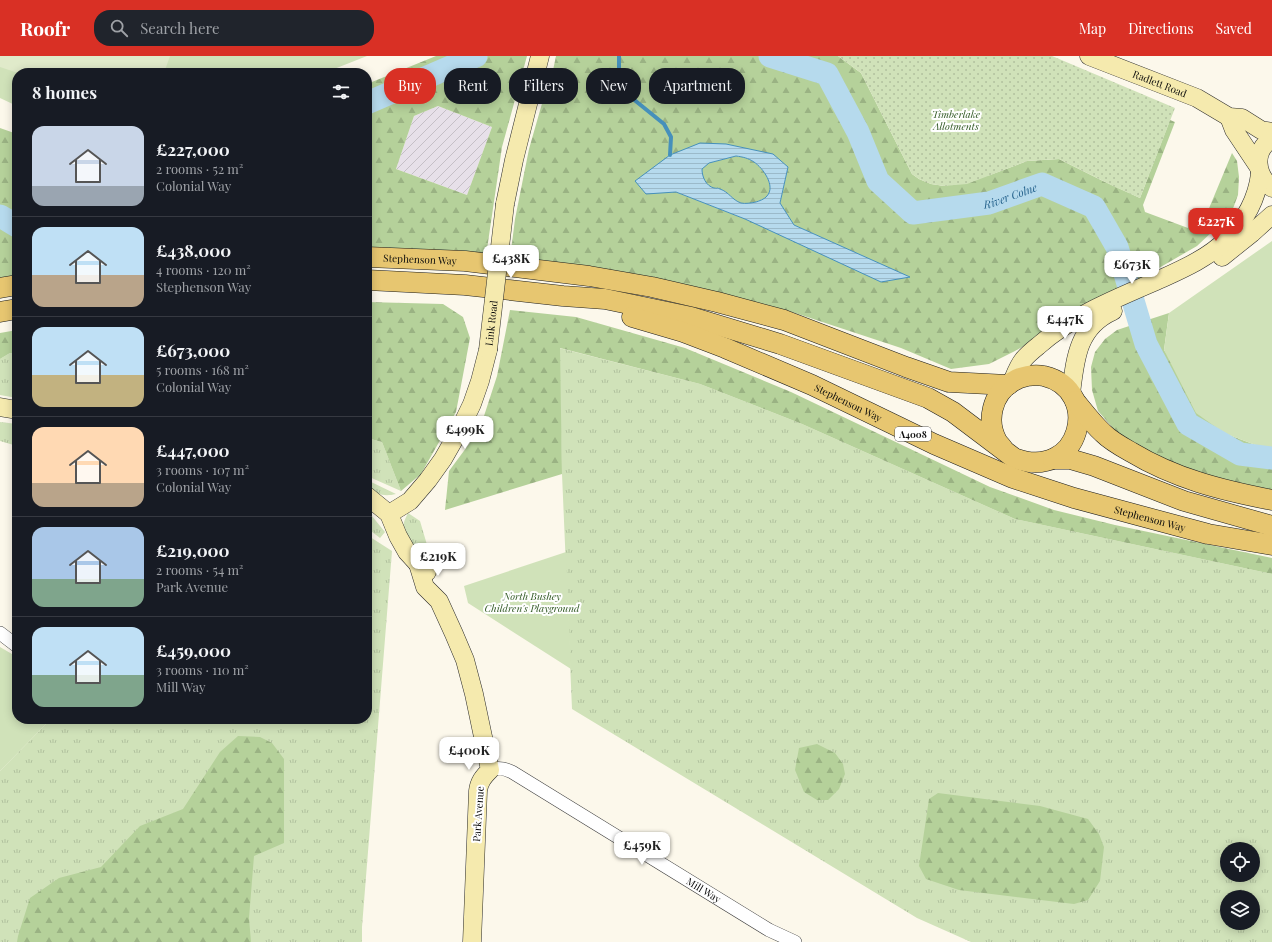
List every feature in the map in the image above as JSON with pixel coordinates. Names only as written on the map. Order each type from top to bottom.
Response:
[{"type":"main road","name":"Stephenson Way","points":[[372,257],[466,261],[589,276],[674,292],[784,320],[949,382],[1010,384]]},
{"type":"main road","name":"Stephenson Way","points":[[372,280],[465,285],[605,299],[691,317],[780,344],[928,398],[953,412],[1004,450]]},
{"type":"main road","points":[[0,288],[12,286]]},
{"type":"main road","name":"Stephenson Way","points":[[563,296],[642,319],[725,348],[812,385],[934,444],[1013,478],[1074,498],[1208,534],[1272,545]]},
{"type":"main road","points":[[0,312],[12,309]]},
{"type":"main road","points":[[1272,500],[1238,494],[1208,486],[1151,464],[1103,434],[1061,383],[1050,378],[1039,375],[1022,377],[1010,384],[1002,390],[995,402],[991,414],[992,426],[997,440],[1004,450],[1014,458],[1025,462],[1036,463],[1053,459],[1070,459],[1094,466],[1184,501],[1272,526]]},
{"type":"main road","points":[[1053,459],[1065,451],[1077,432],[1079,418],[1078,408],[1072,396]]},
{"type":"street","name":"Radlett Road","points":[[1089,56],[1197,98],[1229,117],[1242,118],[1261,130],[1272,132]]},
{"type":"street","name":"Link Road","points":[[389,514],[410,501],[443,459],[472,404],[480,380],[488,350],[505,204],[514,160],[539,61]]},
{"type":"street","points":[[1229,117],[1234,130],[1259,170],[1263,180],[1272,188]]},
{"type":"street","points":[[1010,384],[1023,360],[1052,334],[1075,319],[1106,308],[1167,281],[1206,256],[1225,241],[1248,211],[1258,186],[1259,157],[1262,148],[1272,139]]},
{"type":"street","points":[[1167,281],[1193,274],[1222,257],[1272,215]]},
{"type":"street","points":[[1072,396],[1075,362],[1079,345],[1083,337],[1106,308]]},
{"type":"street","points":[[0,407],[12,409]]},
{"type":"street","points":[[372,500],[389,514],[398,536],[407,552],[436,580],[439,601],[465,660],[474,694],[490,770]]},
{"type":"street","points":[[0,633],[12,642]]},
{"type":"street","name":"Mill Way","points":[[490,770],[497,768],[512,772],[769,930],[795,942]]},
{"type":"street","name":"Park Avenue","points":[[472,942],[478,791],[479,783],[490,770]]},
{"type":"shaded area","points":[[438,106],[492,127],[467,195],[396,169],[414,116]]},
{"type":"green space","points":[[0,56],[367,56],[337,68],[12,68],[12,104],[0,98]]},
{"type":"green space","points":[[0,56],[170,56],[166,68],[12,68],[12,71],[0,67]]},
{"type":"green space","points":[[436,56],[527,56],[524,68],[509,68],[509,104],[514,104],[502,147],[486,256],[372,249],[372,82],[384,77],[384,104],[436,104],[436,68],[406,68]],"holes":[[[438,106],[492,127],[467,195],[396,169],[414,116]]]},
{"type":"green space","points":[[556,56],[838,56],[861,73],[912,174],[931,184],[944,186],[990,175],[1027,161],[1059,159],[1140,198],[1170,120],[1175,122],[1143,205],[1145,212],[1188,228],[1194,214],[1205,218],[1232,153],[1237,161],[1239,177],[1238,195],[1231,214],[1197,246],[1015,351],[989,364],[951,369],[901,348],[792,312],[673,283],[510,259],[515,219],[529,149],[542,104],[578,104],[578,68],[553,68]],"holes":[[[726,144],[788,167],[780,203],[794,225],[909,277],[745,219],[676,192]]]},
{"type":"green space","name":"Timberlake Allotments","points":[[838,56],[1052,56],[1175,108],[1140,198],[1059,159],[1027,161],[967,184],[944,186],[931,184],[912,174],[861,73]]},
{"type":"green space","points":[[0,128],[12,132],[12,279],[0,281]]},
{"type":"green space","points":[[736,156],[746,158],[758,165],[767,178],[770,187],[769,192],[762,200],[741,203],[723,190],[711,187],[703,178],[702,169],[708,163]]},
{"type":"green space","points":[[1272,241],[1272,450],[1224,433],[1196,413],[1164,350],[1169,313]]},
{"type":"green space","points":[[372,302],[443,304],[463,317],[470,338],[456,412],[421,474],[401,491],[382,442],[372,439]]},
{"type":"green space","points":[[510,310],[576,317],[685,348],[791,392],[990,487],[1054,510],[1115,525],[1272,558],[1272,574],[1015,519],[802,424],[700,384],[560,348],[562,474],[445,510],[449,471],[472,440],[484,416],[497,376]]},
{"type":"green space","points":[[1169,313],[1164,350],[1224,433],[1272,450],[1272,495],[1198,478],[1119,435],[1098,411],[1092,390],[1091,367],[1095,352],[1105,339],[1117,330]]},
{"type":"green space","points":[[12,331],[12,353],[0,359],[0,333]]},
{"type":"green space","points":[[559,348],[700,384],[802,424],[1015,519],[1272,574],[1272,942],[971,942],[917,918],[572,709],[562,474]]},
{"type":"green space","points":[[12,353],[12,397],[0,395],[0,359]]},
{"type":"green space","points":[[0,422],[12,423],[12,445],[0,441]]},
{"type":"green space","points":[[372,439],[382,442],[401,491],[372,478]]},
{"type":"green space","points":[[372,482],[396,494],[384,495],[372,491]]},
{"type":"green space","points":[[408,513],[420,521],[435,572],[406,538],[403,526]]},
{"type":"green space","points":[[372,516],[385,532],[380,538],[372,532]]},
{"type":"green space","points":[[372,538],[392,551],[362,942],[0,942],[0,771],[46,724],[372,724]]},
{"type":"green space","name":"North Bushey Children's Playground","points":[[566,552],[571,669],[468,603],[464,586]]},
{"type":"green space","points":[[0,647],[12,654],[12,724],[46,724],[0,771]]},
{"type":"green space","points":[[238,736],[260,737],[272,743],[284,759],[284,843],[254,856],[249,918],[251,942],[17,942],[30,898],[59,878],[101,867],[140,826],[183,809],[220,752]]},
{"type":"green space","points":[[817,744],[835,753],[843,764],[845,774],[839,789],[828,800],[817,800],[804,792],[795,770],[799,748]]},
{"type":"green space","points":[[938,793],[1040,806],[1088,819],[1099,834],[1104,847],[1100,881],[1088,900],[1074,904],[959,890],[926,879],[919,866],[929,799]]},
{"type":"water","points":[[700,143],[726,144],[773,154],[788,167],[780,203],[794,225],[910,277],[881,282],[745,219],[676,192],[646,194],[635,181],[670,155]],"holes":[[[736,156],[748,159],[761,168],[769,182],[770,187],[767,196],[763,199],[754,202],[741,203],[723,190],[711,187],[705,181],[702,169],[709,163]]]},
{"type":"waterway","name":"River Colne","points":[[372,101],[476,56]]},
{"type":"waterway","points":[[619,56],[619,71],[627,94],[664,124],[671,137],[670,155]]},
{"type":"waterway","name":"River Colne","points":[[770,56],[827,74],[858,132],[878,181],[913,213],[989,203],[1042,184],[1094,207],[1117,247],[1146,344],[1188,424],[1240,454],[1272,458]]},
{"type":"waterway","name":"River Colne","points":[[0,216],[12,223]]}]
